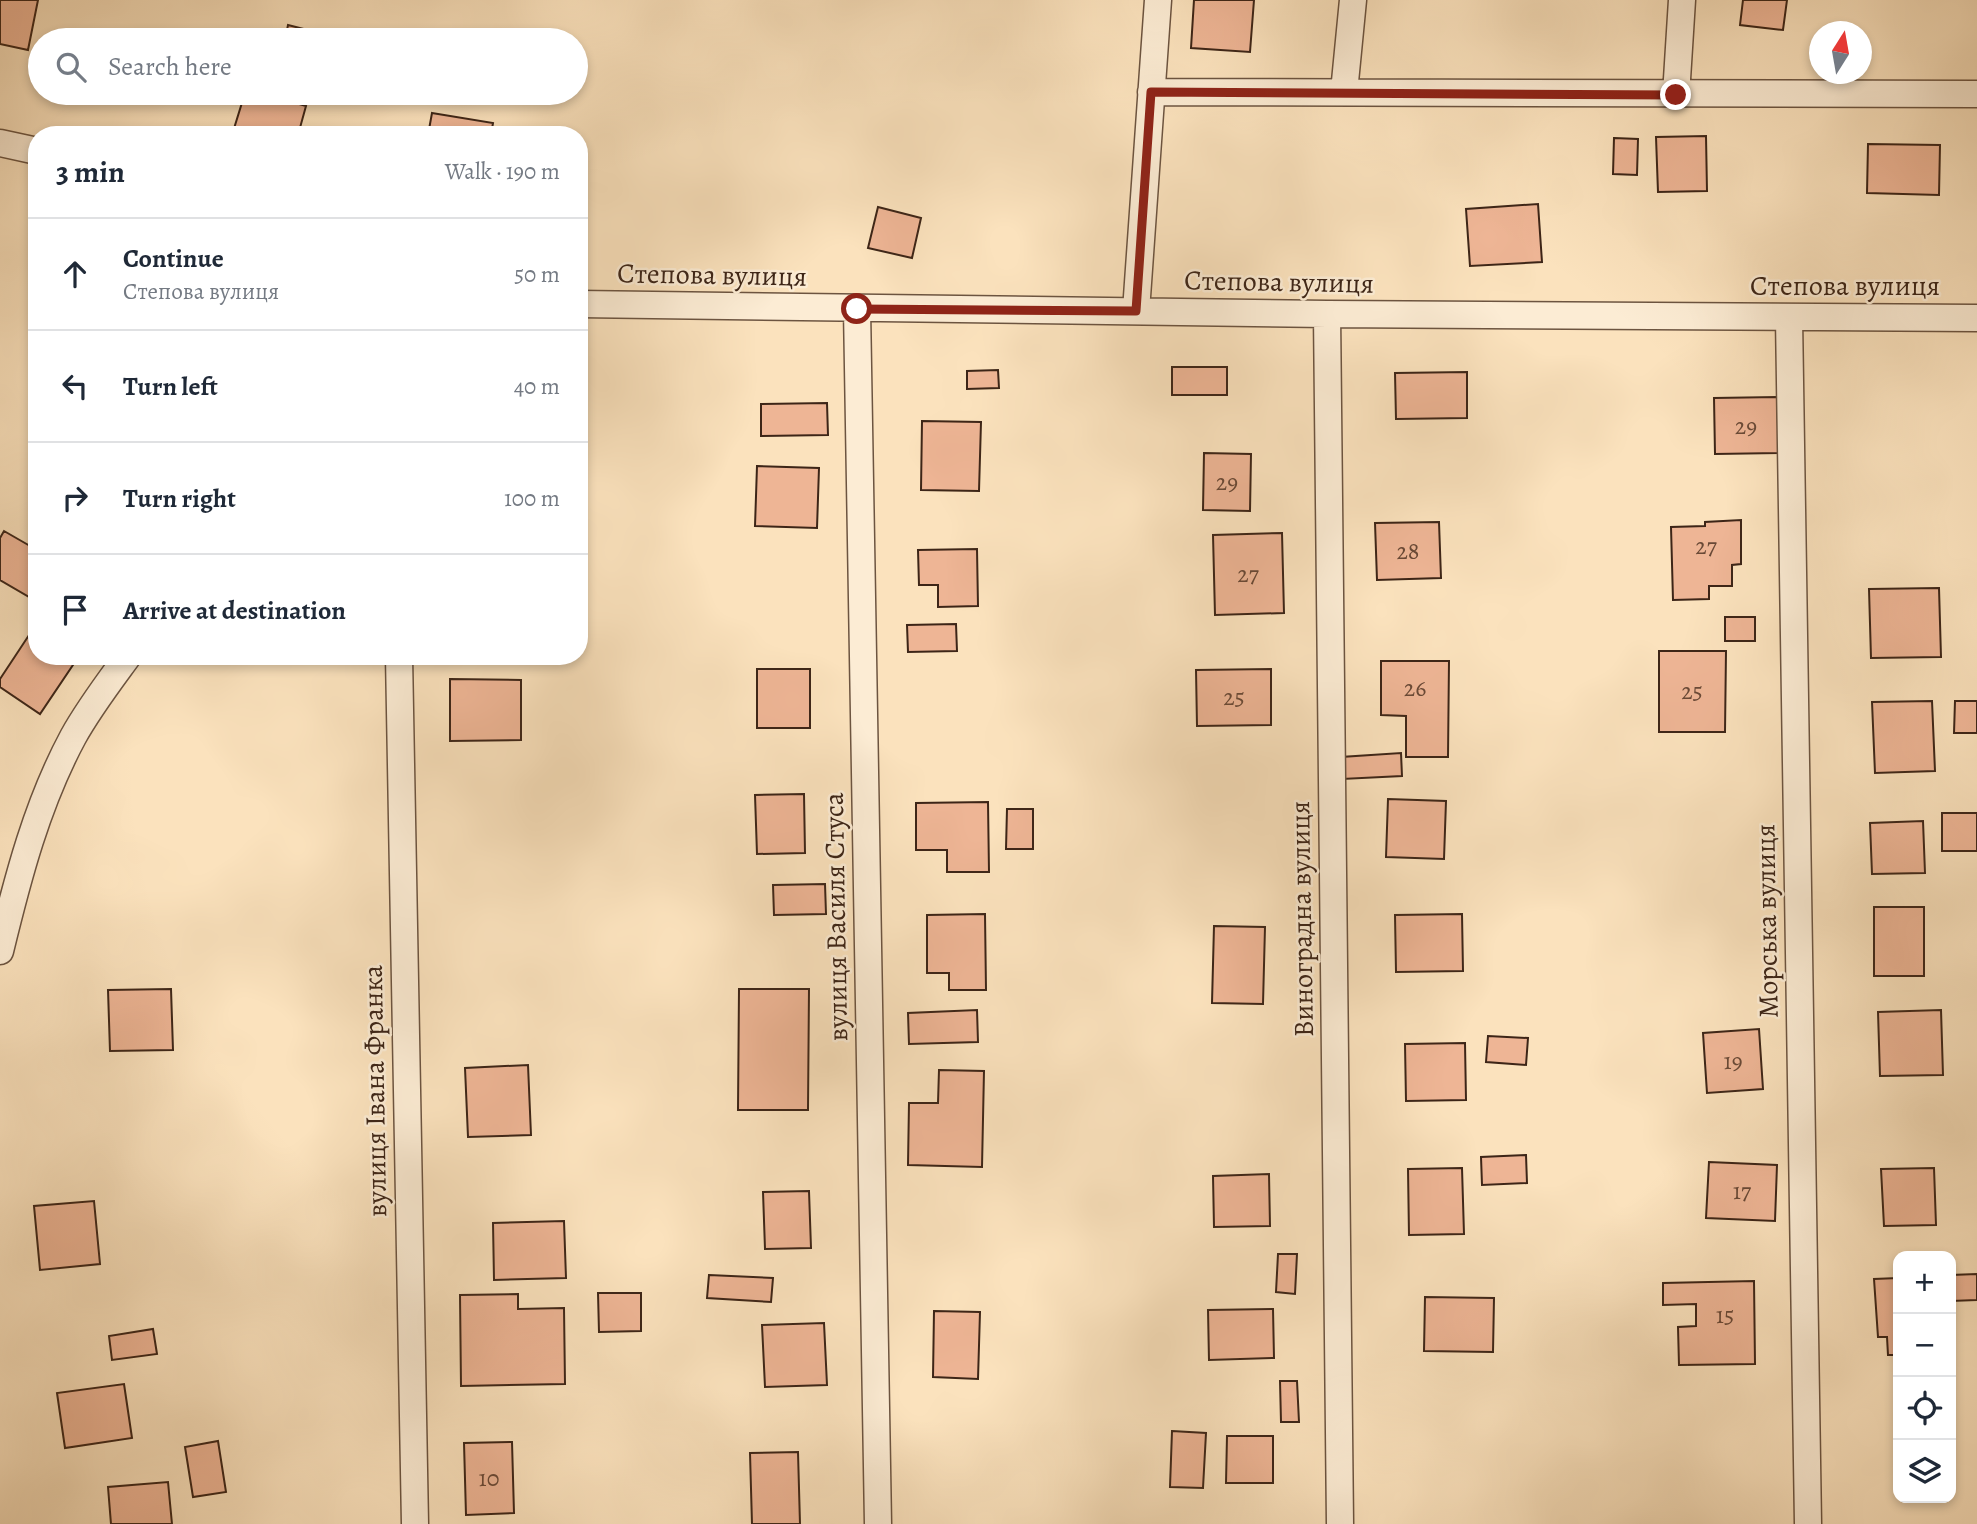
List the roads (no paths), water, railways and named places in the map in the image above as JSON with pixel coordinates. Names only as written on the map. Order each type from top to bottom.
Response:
[{"type":"street","points":[[1136,311],[1158,0]]},
{"type":"street","points":[[1344,92],[1353,0]]},
{"type":"street","points":[[1676,95],[1682,0]]},
{"type":"street","points":[[1151,92],[1977,94]]},
{"type":"street","points":[[0,143],[28,149]]},
{"type":"street","name":"Степова вулиця","points":[[588,304],[1327,314],[1977,318]]},
{"type":"street","name":"вулиця Василя Стуса","points":[[857,309],[878,1524]]},
{"type":"street","name":"Виноградна вулиця","points":[[1327,314],[1340,1524]]},
{"type":"street","name":"Морська вулиця","points":[[1789,318],[1808,1524]]},
{"type":"street","points":[[0,951],[20,866],[53,779],[84,719],[122,665]]},
{"type":"street","name":"вулиця Івана Франка","points":[[399,665],[415,1524]]}]
